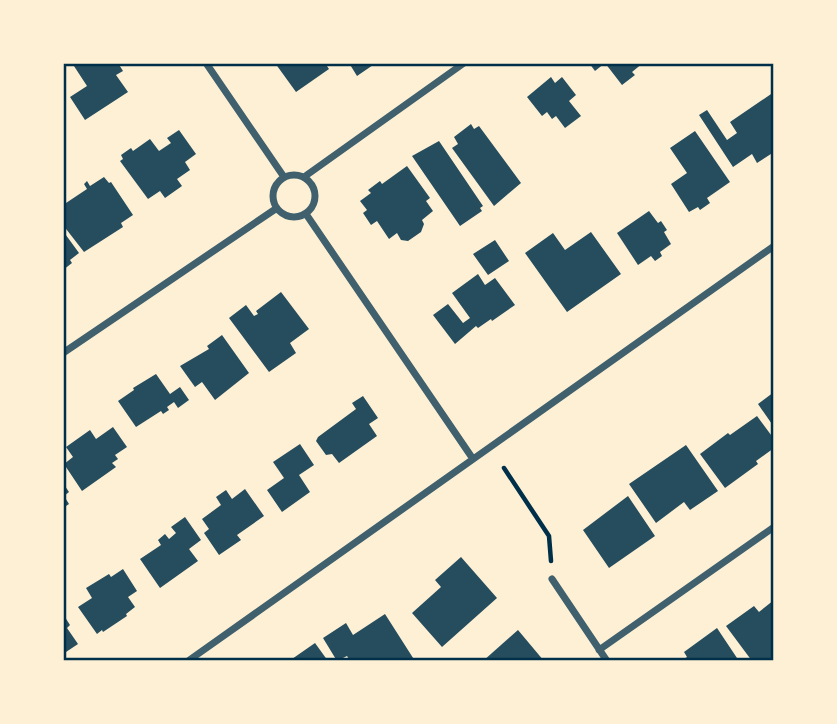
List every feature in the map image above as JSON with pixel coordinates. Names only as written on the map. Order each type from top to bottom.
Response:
[{"type":"street","points":[[206,63],[284,177]]},
{"type":"street","points":[[304,177],[464,63]]},
{"type":"street","points":[[284,177],[304,177],[314,188],[314,203],[306,214],[291,217],[285,215],[277,208],[273,193],[275,186],[284,177]]},
{"type":"street","points":[[63,353],[277,208]]},
{"type":"street","points":[[306,214],[473,459]]},
{"type":"street","points":[[188,661],[774,246]]},
{"type":"street","points":[[599,650],[774,527]]},
{"type":"street","points":[[552,579],[607,661]]},
{"type":"path","points":[[503,468],[550,536],[551,561]]},
{"type":"building","points":[[72,63],[118,63],[123,71],[116,75],[128,92],[85,120],[70,97],[87,86]]},
{"type":"building","points":[[275,63],[325,63],[329,69],[296,92]]},
{"type":"building","points":[[349,63],[376,63],[357,76]]},
{"type":"building","points":[[589,63],[605,63],[595,71]]},
{"type":"building","points":[[605,63],[643,63],[632,72],[635,75],[622,85]]},
{"type":"building","points":[[551,77],[555,83],[562,77],[576,95],[569,101],[581,116],[565,128],[556,116],[552,119],[547,112],[542,116],[527,97]]},
{"type":"building","points":[[774,92],[774,152],[757,163],[752,154],[733,167],[699,115],[707,110],[727,140],[737,133],[730,122]]},
{"type":"building","points":[[471,124],[474,129],[479,126],[521,183],[494,206],[452,148],[458,144],[454,137]]},
{"type":"building","points":[[179,130],[196,154],[185,162],[190,170],[177,179],[182,186],[165,198],[160,191],[148,199],[120,161],[123,159],[121,155],[131,148],[133,151],[150,139],[159,151],[171,143],[167,138]]},
{"type":"building","points":[[695,131],[730,182],[707,198],[710,203],[700,210],[698,207],[689,212],[671,184],[687,173],[670,148]]},
{"type":"building","points":[[439,141],[483,206],[480,208],[482,211],[460,226],[412,156]]},
{"type":"building","points":[[407,166],[430,198],[426,201],[433,211],[422,220],[424,224],[421,232],[408,241],[401,240],[397,233],[389,239],[377,221],[371,225],[363,213],[367,210],[360,201],[371,193],[368,190],[380,181],[382,184]]},
{"type":"building","points":[[104,177],[111,182],[133,215],[121,223],[123,227],[84,252],[63,225],[63,205],[87,189],[84,184],[87,181],[90,186]]},
{"type":"building","points":[[649,211],[667,230],[664,232],[671,244],[660,252],[662,256],[655,261],[651,256],[638,265],[617,233]]},
{"type":"building","points":[[63,231],[79,253],[63,270]]},
{"type":"building","points":[[591,232],[621,274],[567,312],[525,253],[553,233],[565,250]]},
{"type":"building","points":[[495,240],[509,261],[488,275],[473,254]]},
{"type":"building","points":[[478,274],[485,285],[495,278],[515,305],[492,321],[491,319],[478,328],[476,326],[455,344],[433,315],[448,304],[463,323],[470,318],[452,293]]},
{"type":"building","points":[[281,292],[309,329],[290,343],[296,353],[269,372],[229,318],[246,305],[254,316],[258,314],[256,311]]},
{"type":"building","points":[[222,335],[249,373],[215,400],[202,382],[195,387],[180,366],[209,349],[207,346]]},
{"type":"building","points":[[156,374],[170,394],[180,387],[189,400],[178,408],[174,402],[163,414],[161,411],[136,427],[118,401]]},
{"type":"building","points":[[774,392],[774,427],[758,404]]},
{"type":"building","points":[[363,396],[378,418],[369,424],[377,436],[339,463],[332,454],[326,455],[316,441],[356,409],[352,403]]},
{"type":"building","points":[[757,416],[774,439],[774,448],[756,461],[758,464],[725,488],[700,454]]},
{"type":"building","points":[[113,427],[127,447],[115,455],[118,459],[112,463],[116,467],[82,491],[64,464],[73,457],[66,447],[90,430],[96,439]]},
{"type":"building","points":[[300,444],[314,465],[299,475],[310,492],[282,512],[267,490],[284,478],[273,462]]},
{"type":"building","points":[[686,445],[718,491],[690,510],[684,502],[656,523],[629,484]]},
{"type":"building","points":[[63,483],[69,492],[64,496],[69,504],[63,508]]},
{"type":"building","points":[[245,489],[264,516],[237,535],[241,540],[219,555],[204,533],[209,529],[202,519],[221,505],[216,497],[226,490],[232,499]]},
{"type":"building","points":[[628,496],[655,536],[609,568],[583,530]]},
{"type":"building","points":[[185,517],[201,540],[189,549],[198,561],[160,588],[140,559],[161,545],[158,540],[165,534],[169,539],[176,533],[171,527]]},
{"type":"building","points":[[461,557],[497,598],[442,647],[412,613],[441,587],[435,580]]},
{"type":"building","points":[[123,569],[137,591],[128,597],[135,607],[127,616],[97,634],[78,607],[92,598],[86,588]]},
{"type":"building","points":[[774,600],[774,659],[752,661],[726,626],[754,606],[759,612]]},
{"type":"building","points":[[63,614],[70,625],[67,628],[78,644],[63,654]]},
{"type":"building","points":[[385,614],[415,661],[350,661],[347,656],[337,661],[323,638],[346,623],[353,635]]},
{"type":"building","points":[[717,628],[739,661],[681,661],[687,657],[684,652]]},
{"type":"building","points":[[518,630],[544,661],[483,661]]},
{"type":"building","points":[[315,643],[328,661],[293,661],[292,659]]}]
